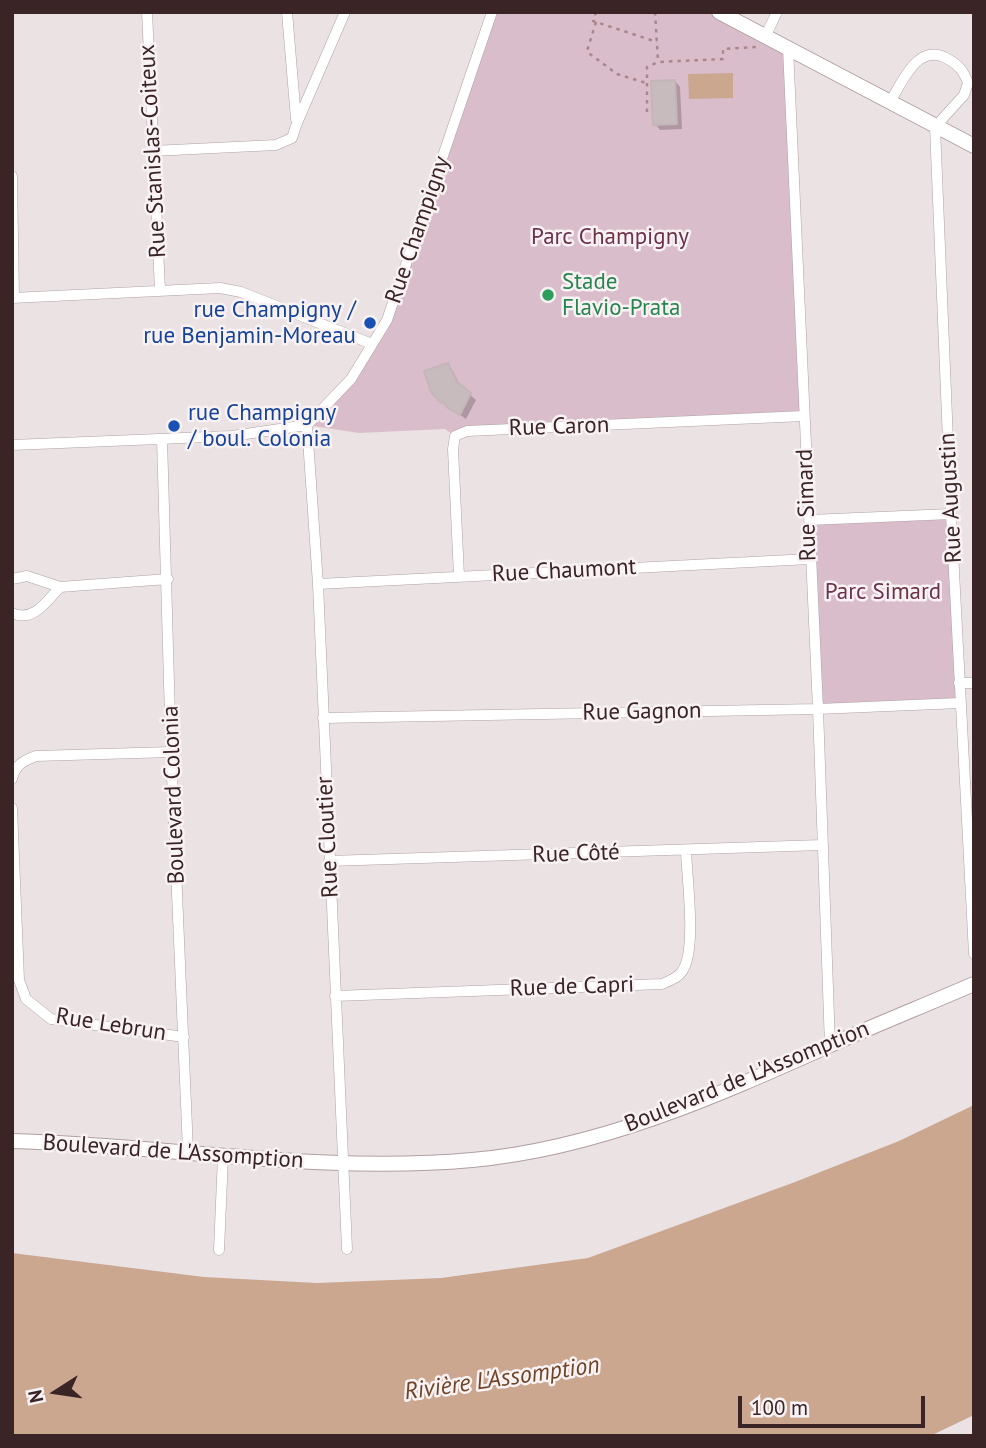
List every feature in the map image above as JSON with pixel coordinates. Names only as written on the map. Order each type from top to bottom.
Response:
[{"type":"street","name":"Rue Stanislas-Coiteux","points":[[147,12],[160,290]]},
{"type":"street","points":[[287,12],[297,122]]},
{"type":"street","points":[[152,152],[276,145],[292,138],[345,12]]},
{"type":"street","name":"Rue Champigny","points":[[307,425],[351,379],[387,320],[492,12]]},
{"type":"street","points":[[719,12],[762,41],[788,48],[974,146]]},
{"type":"street","points":[[762,41],[777,12]]},
{"type":"street","name":"Rue Simard","points":[[788,48],[818,709],[830,1045]]},
{"type":"street","points":[[891,100],[913,64],[922,58],[937,54],[959,65],[968,83],[964,95],[935,127]]},
{"type":"street","name":"Rue Augustin","points":[[935,127],[951,514],[974,954]]},
{"type":"street","points":[[12,176],[13,298],[220,288],[242,292],[372,344]]},
{"type":"street","name":"Rue Caron","points":[[459,576],[453,449],[455,436],[467,431],[804,416]]},
{"type":"street","points":[[12,445],[232,436],[307,425]]},
{"type":"street","name":"Rue Cloutier","points":[[307,425],[318,584],[347,1249]]},
{"type":"street","name":"Boulevard Colonia","points":[[162,439],[188,1152]]},
{"type":"street","points":[[809,520],[951,514]]},
{"type":"street","name":"Rue Chaumont","points":[[318,584],[810,559]]},
{"type":"street","points":[[12,579],[27,576],[60,587],[168,579]]},
{"type":"street","points":[[12,613],[23,617],[37,612],[60,587]]},
{"type":"street","points":[[960,683],[974,683]]},
{"type":"street","name":"Rue Gagnon","points":[[323,718],[818,709],[960,703]]},
{"type":"street","points":[[12,779],[13,771],[22,761],[36,756],[172,752]]},
{"type":"street","name":"Rue Lebrun","points":[[12,808],[19,980],[26,999],[51,1019],[184,1037]]},
{"type":"street","name":"Rue Côté","points":[[329,861],[822,845]]},
{"type":"street","name":"Rue de Capri","points":[[335,996],[662,984],[676,978],[683,970],[690,952],[686,851]]},
{"type":"street","name":"Boulevard de L'Assomption","points":[[12,1141],[343,1165],[473,1160],[566,1145],[662,1116],[974,984]]},
{"type":"street","points":[[219,1250],[223,1156]]},
{"type":"path","points":[[596,12],[593,21],[657,42]]},
{"type":"path","points":[[655,12],[658,62]]},
{"type":"path","points":[[596,22],[587,51],[617,74],[646,83]]},
{"type":"path","points":[[647,112],[647,67],[658,62],[723,59],[723,49],[762,41]]},
{"type":"green space","name":"Parc Champigny","points":[[489,12],[719,12],[788,48],[804,416],[455,436],[445,429],[359,433],[307,425],[351,379],[387,320]]},
{"type":"green space","name":"Parc Simard","points":[[951,514],[960,703],[818,709],[809,520]]},
{"type":"water","points":[[733,73],[733,98],[689,99],[688,74]]},
{"type":"water","name":"Rivière L'Assomption","points":[[974,1105],[974,1415],[930,1436],[12,1436],[12,1253],[204,1277],[317,1283],[441,1278],[588,1258],[899,1141]]},
{"type":"building","points":[[675,80],[677,124],[653,125],[651,81]]},
{"type":"building","points":[[448,363],[457,382],[471,393],[460,415],[441,403],[431,392],[424,371]]},
{"type":"place","name":"Stade Flavio-Prata","points":[[548,295]]},
{"type":"place","name":"rue Champigny / rue Benjamin-Moreau","points":[[370,323]]},
{"type":"place","name":"rue Champigny / boul. Colonia","points":[[174,426]]}]
